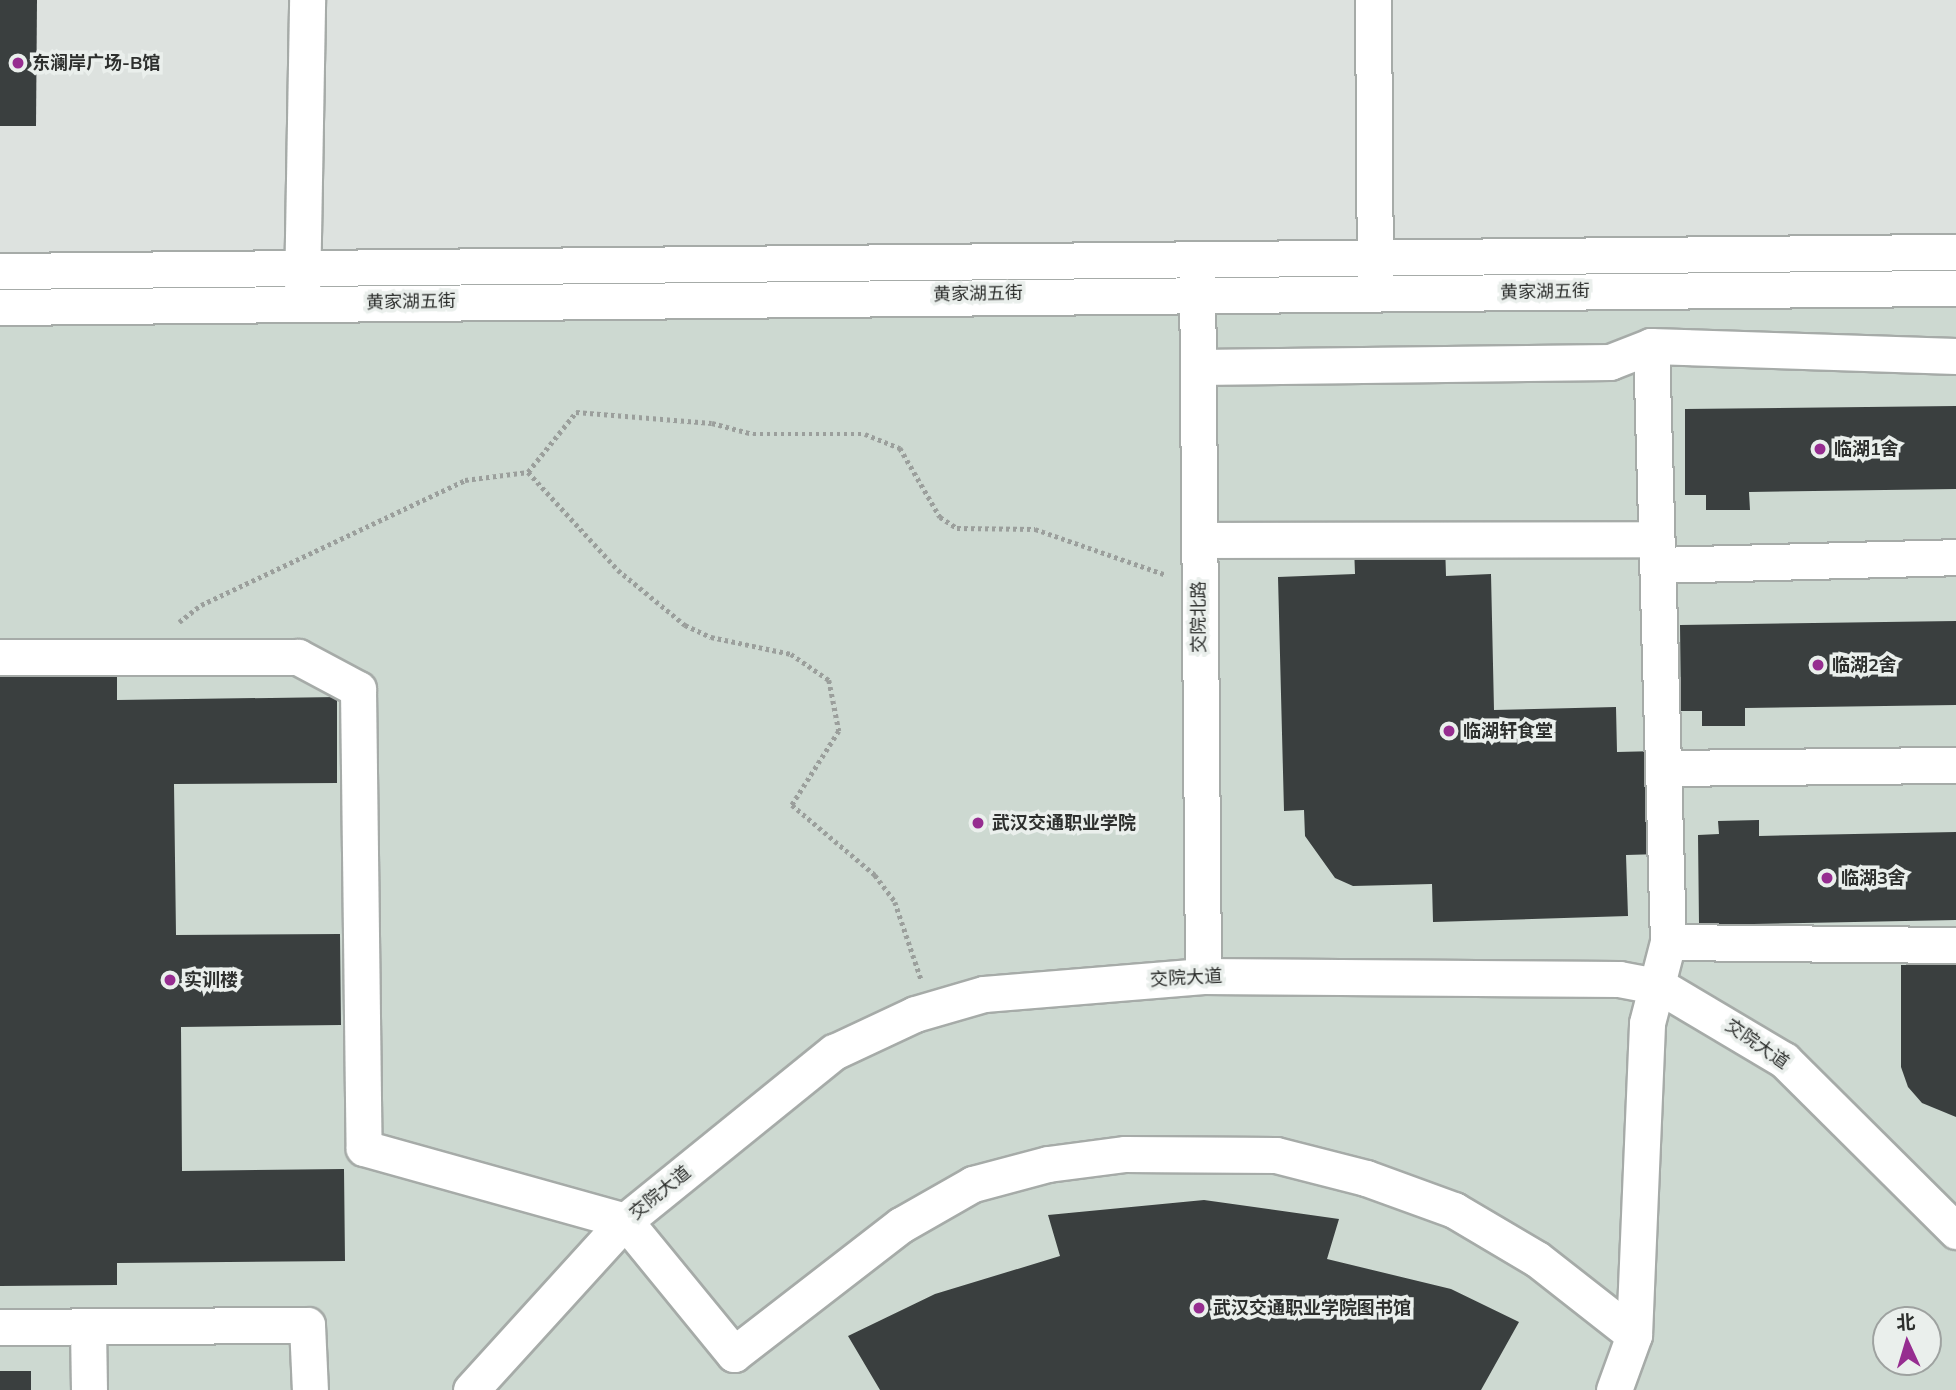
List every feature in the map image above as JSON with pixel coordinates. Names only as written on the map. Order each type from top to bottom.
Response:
[{"type":"street","points":[[302,304],[307,0]]},
{"type":"street","points":[[1373,0],[1376,293]]},
{"type":"street","name":"黄家湖五街","points":[[0,307],[302,304],[1197,275],[1375,258],[1956,252]]},
{"type":"street","name":"黄家湖五街","points":[[0,271],[1197,275],[1376,293],[1956,288]]},
{"type":"street","name":"交院北路","points":[[1197,275],[1203,976]]},
{"type":"street","points":[[1198,367],[1610,362],[1651,346],[1956,356]]},
{"type":"street","points":[[1614,1390],[1634,1335],[1647,1023],[1661,987],[1668,942],[1651,346]]},
{"type":"street","points":[[1199,540],[1956,557]]},
{"type":"street","points":[[0,657],[298,657],[358,689],[364,1148],[625,1221],[734,1354],[901,1226],[974,1184],[1048,1164],[1125,1154],[1276,1155],[1454,1210],[1537,1259],[1634,1335]]},
{"type":"street","points":[[1662,768],[1956,765]]},
{"type":"street","points":[[1668,942],[1956,944]]},
{"type":"street","name":"交院大道","points":[[471,1390],[625,1221],[834,1052],[930,1010],[984,994],[1203,976],[1619,979],[1661,987],[1784,1060],[1956,1231]]},
{"type":"street","points":[[0,1327],[307,1325],[310,1390]]},
{"type":"street","points":[[88,1327],[89,1390]]},
{"type":"path","points":[[134,657],[201,605],[465,480],[527,472],[576,412],[712,424],[753,434],[865,434],[900,448],[940,517],[957,528],[1035,529],[1199,589]]},
{"type":"path","points":[[527,472],[618,570],[685,625],[711,637],[791,654],[829,680],[839,731],[792,805],[839,840],[895,902],[930,1010]]},
{"type":"shaded area","name":"武汉交通职业学院","points":[[1956,302],[1956,1390],[0,1390],[0,325]]},
{"type":"building","name":"东澜岸广场-B馆","points":[[0,0],[37,0],[36,126],[0,126]]},
{"type":"building","name":"临湖1舍","points":[[1956,406],[1956,489],[1749,492],[1750,510],[1706,510],[1706,495],[1685,495],[1685,409]]},
{"type":"building","name":"临湖轩食堂","points":[[1445,543],[1446,576],[1491,574],[1494,710],[1616,707],[1617,752],[1658,751],[1660,854],[1626,855],[1628,916],[1433,922],[1432,884],[1353,886],[1335,878],[1305,836],[1304,810],[1284,811],[1278,577],[1355,574],[1354,546]]},
{"type":"building","name":"临湖2舍","points":[[1956,621],[1956,705],[1745,708],[1745,726],[1702,726],[1702,711],[1681,711],[1680,625]]},
{"type":"building","name":"实训楼","points":[[117,668],[117,700],[337,697],[337,783],[174,784],[176,935],[340,934],[341,1025],[181,1027],[182,1171],[344,1169],[345,1261],[117,1263],[117,1285],[0,1286],[0,669]]},
{"type":"building","name":"临湖3舍","points":[[1759,820],[1759,836],[1956,832],[1956,920],[1699,925],[1698,835],[1719,834],[1718,821]]},
{"type":"building","points":[[1901,965],[1956,965],[1956,1117],[1922,1103],[1908,1087],[1901,1067]]},
{"type":"building","name":"武汉交通职业学院图书馆","points":[[1204,1200],[1339,1219],[1327,1259],[1451,1289],[1519,1322],[1481,1390],[880,1390],[848,1336],[935,1294],[1060,1256],[1048,1215]]},
{"type":"building","points":[[0,1371],[31,1371],[31,1390],[0,1390]]},
{"type":"place","name":"东澜岸广场-B馆","points":[[18,63]]},
{"type":"place","name":"临湖1舍","points":[[1820,449]]},
{"type":"place","name":"临湖2舍","points":[[1818,665]]},
{"type":"place","name":"临湖轩食堂","points":[[1449,731]]},
{"type":"place","name":"武汉交通职业学院","points":[[978,823]]},
{"type":"place","name":"临湖3舍","points":[[1827,878]]},
{"type":"place","name":"实训楼","points":[[170,980]]},
{"type":"place","name":"武汉交通职业学院图书馆","points":[[1199,1308]]}]
